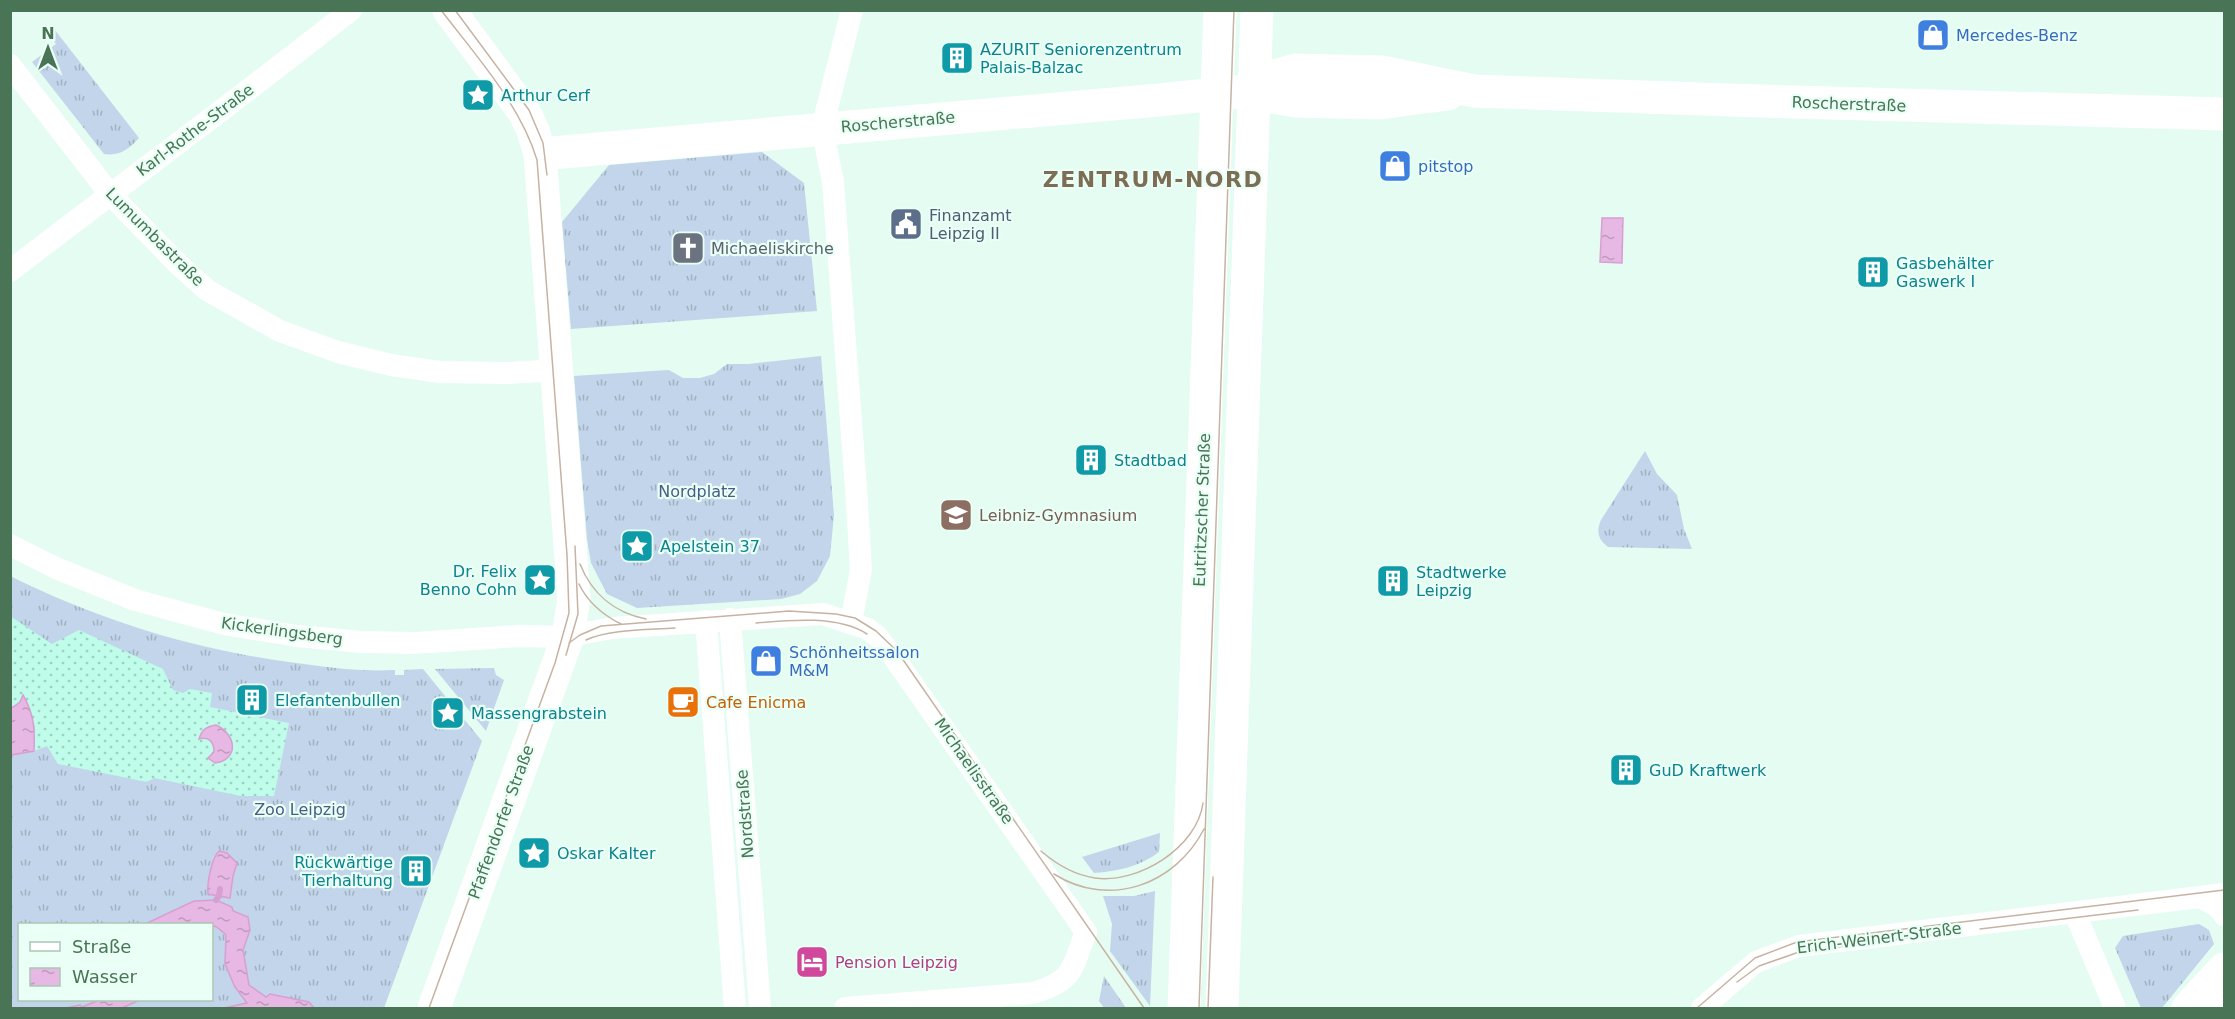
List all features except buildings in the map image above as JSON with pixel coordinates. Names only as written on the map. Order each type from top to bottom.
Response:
[{"type":"main road","points":[[449,10],[525,113],[540,154],[574,598],[568,636]]},
{"type":"main road","name":"Eutritzscher Straße","points":[[1184,1008],[1220,10]]},
{"type":"main road","points":[[1222,1008],[1257,10]]},
{"type":"main road","name":"Roscherstraße","points":[[540,154],[1255,90],[1274,76],[1296,70],[1382,72],[1474,91],[2224,114]]},
{"type":"main road","name":"Pfaffendorfer Straße","points":[[434,1008],[568,636]]},
{"type":"main road","points":[[2188,1008],[2224,969]]},
{"type":"main road","points":[[2221,1008],[2224,1005]]},
{"type":"street","name":"Karl-Rothe-Straße","points":[[10,271],[260,82],[351,10]]},
{"type":"street","points":[[568,636],[612,628],[823,614],[851,622],[861,570],[846,331],[832,176],[822,128],[852,10]]},
{"type":"street","name":"Lumumbastraße","points":[[10,65],[110,194],[207,290],[280,331],[338,352],[440,372],[508,373],[558,370]]},
{"type":"street","name":"Kickerlingsberg","points":[[10,545],[56,568],[135,600],[224,624],[297,636],[362,642],[415,643],[519,636],[568,636]]},
{"type":"street","name":"Nordstraße","points":[[730,619],[760,1008]]},
{"type":"street","name":"Nordstraße","points":[[706,621],[735,1008]]},
{"type":"street","name":"Michaelisstraße","points":[[845,1008],[1033,993],[1052,987],[1070,974],[1086,932],[893,656],[877,636],[868,629],[851,622]]},
{"type":"street","name":"Erich-Weinert-Straße","points":[[1702,1008],[1756,962],[1798,946],[2224,894]]},
{"type":"street","points":[[2200,897],[2218,907],[2224,915]]},
{"type":"street","points":[[2075,913],[2115,1008]]},
{"type":"green space","points":[[51,25],[139,138],[123,151],[104,154],[32,62],[56,44],[45,29]]},
{"type":"green space","points":[[762,152],[804,183],[817,311],[571,329],[562,222],[609,165]]},
{"type":"green space","name":"Nordplatz","points":[[821,356],[834,515],[830,556],[817,581],[800,594],[781,599],[637,608],[607,594],[591,563],[587,539],[574,376],[669,370],[683,378],[700,378],[714,374],[727,364]]},
{"type":"green space","points":[[1645,451],[1657,474],[1677,495],[1684,529],[1692,549],[1608,547],[1600,538],[1598,532],[1601,520]]},
{"type":"green space","name":"Zoo Leipzig","points":[[10,576],[78,606],[146,631],[217,649],[329,667],[395,670],[395,675],[404,675],[404,670],[423,669],[482,741],[384,1008],[11,1008]]},
{"type":"green space","points":[[494,668],[496,675],[504,680],[486,731],[435,669]]},
{"type":"green space","points":[[1160,833],[1159,852],[1128,867],[1094,873],[1082,857]]},
{"type":"green space","points":[[1155,891],[1150,1006],[1110,951],[1112,924],[1103,896],[1134,896]]},
{"type":"green space","points":[[2199,924],[2209,930],[2214,944],[2162,1008],[2141,1008],[2115,948],[2123,936]]},
{"type":"green space","points":[[1104,976],[1126,1008],[1104,1008],[1099,1001]]},
{"type":"sand","points":[[10,616],[52,644],[79,630],[163,669],[173,690],[183,693],[190,689],[212,693],[210,707],[289,723],[274,796],[241,796],[154,778],[147,782],[58,764],[47,746],[34,751],[35,726],[23,695],[20,702],[11,707]]},
{"type":"water","points":[[1602,218],[1623,218],[1622,263],[1600,262]]},
{"type":"water","points":[[23,695],[33,722],[34,751],[11,755],[11,707],[20,702]]},
{"type":"water","points":[[216,725],[228,734],[232,752],[223,761],[215,763],[208,758],[214,752],[212,743],[206,738],[199,739],[205,729]]},
{"type":"water","points":[[219,851],[227,853],[237,863],[230,898],[208,894],[210,872]]},
{"type":"water","points":[[216,900],[248,917],[250,930],[243,950],[249,985],[266,997],[270,994],[309,1002],[314,1008],[224,1008],[247,1003],[235,987],[225,964],[226,935],[213,923],[147,923],[194,901]]},
{"type":"water","points":[[97,1001],[138,1001],[122,1008],[66,1008],[80,1005],[82,1007]]},
{"type":"waterway","points":[[216,900],[220,889]]},
{"type":"tram line","points":[[429,1008],[555,663],[569,613],[567,555],[537,160],[520,119],[496,81],[441,10]]},
{"type":"tram line","points":[[455,10],[529,110],[543,143],[547,175]]},
{"type":"tram line","points":[[1199,1008],[1234,10]]},
{"type":"tram line","points":[[566,655],[578,614],[575,546]]},
{"type":"tram line","points":[[580,564],[591,584],[606,600],[624,612],[646,619]]},
{"type":"tram line","points":[[579,584],[597,608],[621,624]]},
{"type":"tram line","points":[[569,643],[580,635],[601,626],[789,611],[836,614],[855,618],[876,631],[897,651],[1144,1008]]},
{"type":"tram line","points":[[756,623],[798,620],[828,621],[855,628],[867,634]]},
{"type":"tram line","points":[[586,640],[617,632],[675,628]]},
{"type":"tram line","points":[[1041,851],[1066,868],[1088,877],[1112,878],[1129,875],[1163,860],[1178,848],[1190,835],[1203,803]]},
{"type":"tram line","points":[[1054,874],[1075,884],[1097,890],[1118,890],[1139,886],[1176,865],[1204,829]]},
{"type":"tram line","points":[[1208,1008],[1213,877]]},
{"type":"tram line","points":[[1697,1008],[1755,958],[1797,942],[2224,890]]},
{"type":"tram line","points":[[1980,929],[2138,910]]},
{"type":"tram line","points":[[1737,982],[1759,966],[1799,952],[1938,934]]},
{"type":"place","name":"Mercedes-Benz","points":[[1933,35]]},
{"type":"place","name":"AZURIT Seniorenzentrum Palais-Balzac","points":[[957,58]]},
{"type":"place","name":"Arthur Cerf","points":[[478,95]]},
{"type":"place","name":"pitstop","points":[[1395,166]]},
{"type":"place","name":"Finanzamt Leipzig II","points":[[906,224]]},
{"type":"place","name":"Michaeliskirche","points":[[688,248]]},
{"type":"place","name":"Gasbehälter Gaswerk I","points":[[1873,272]]},
{"type":"place","name":"Stadtbad","points":[[1091,460]]},
{"type":"place","name":"Leibniz-Gymnasium","points":[[956,515]]},
{"type":"place","name":"Apelstein 37","points":[[637,546]]},
{"type":"place","name":"Dr. Felix Benno Cohn","points":[[540,580]]},
{"type":"place","name":"Stadtwerke Leipzig","points":[[1393,581]]},
{"type":"place","name":"Schönheitssalon M&M","points":[[766,661]]},
{"type":"place","name":"Elefantenbullen","points":[[252,700]]},
{"type":"place","name":"Cafe Enicma","points":[[683,702]]},
{"type":"place","name":"Massengrabstein","points":[[448,713]]},
{"type":"place","name":"GuD Kraftwerk","points":[[1626,770]]},
{"type":"place","name":"Oskar Kalter","points":[[534,853]]},
{"type":"place","name":"Rückwärtige Tierhaltung","points":[[416,871]]},
{"type":"place","name":"Pension Leipzig","points":[[812,962]]},
{"type":"district","name":"ZENTRUM-NORD","points":[[1153,179]]}]
